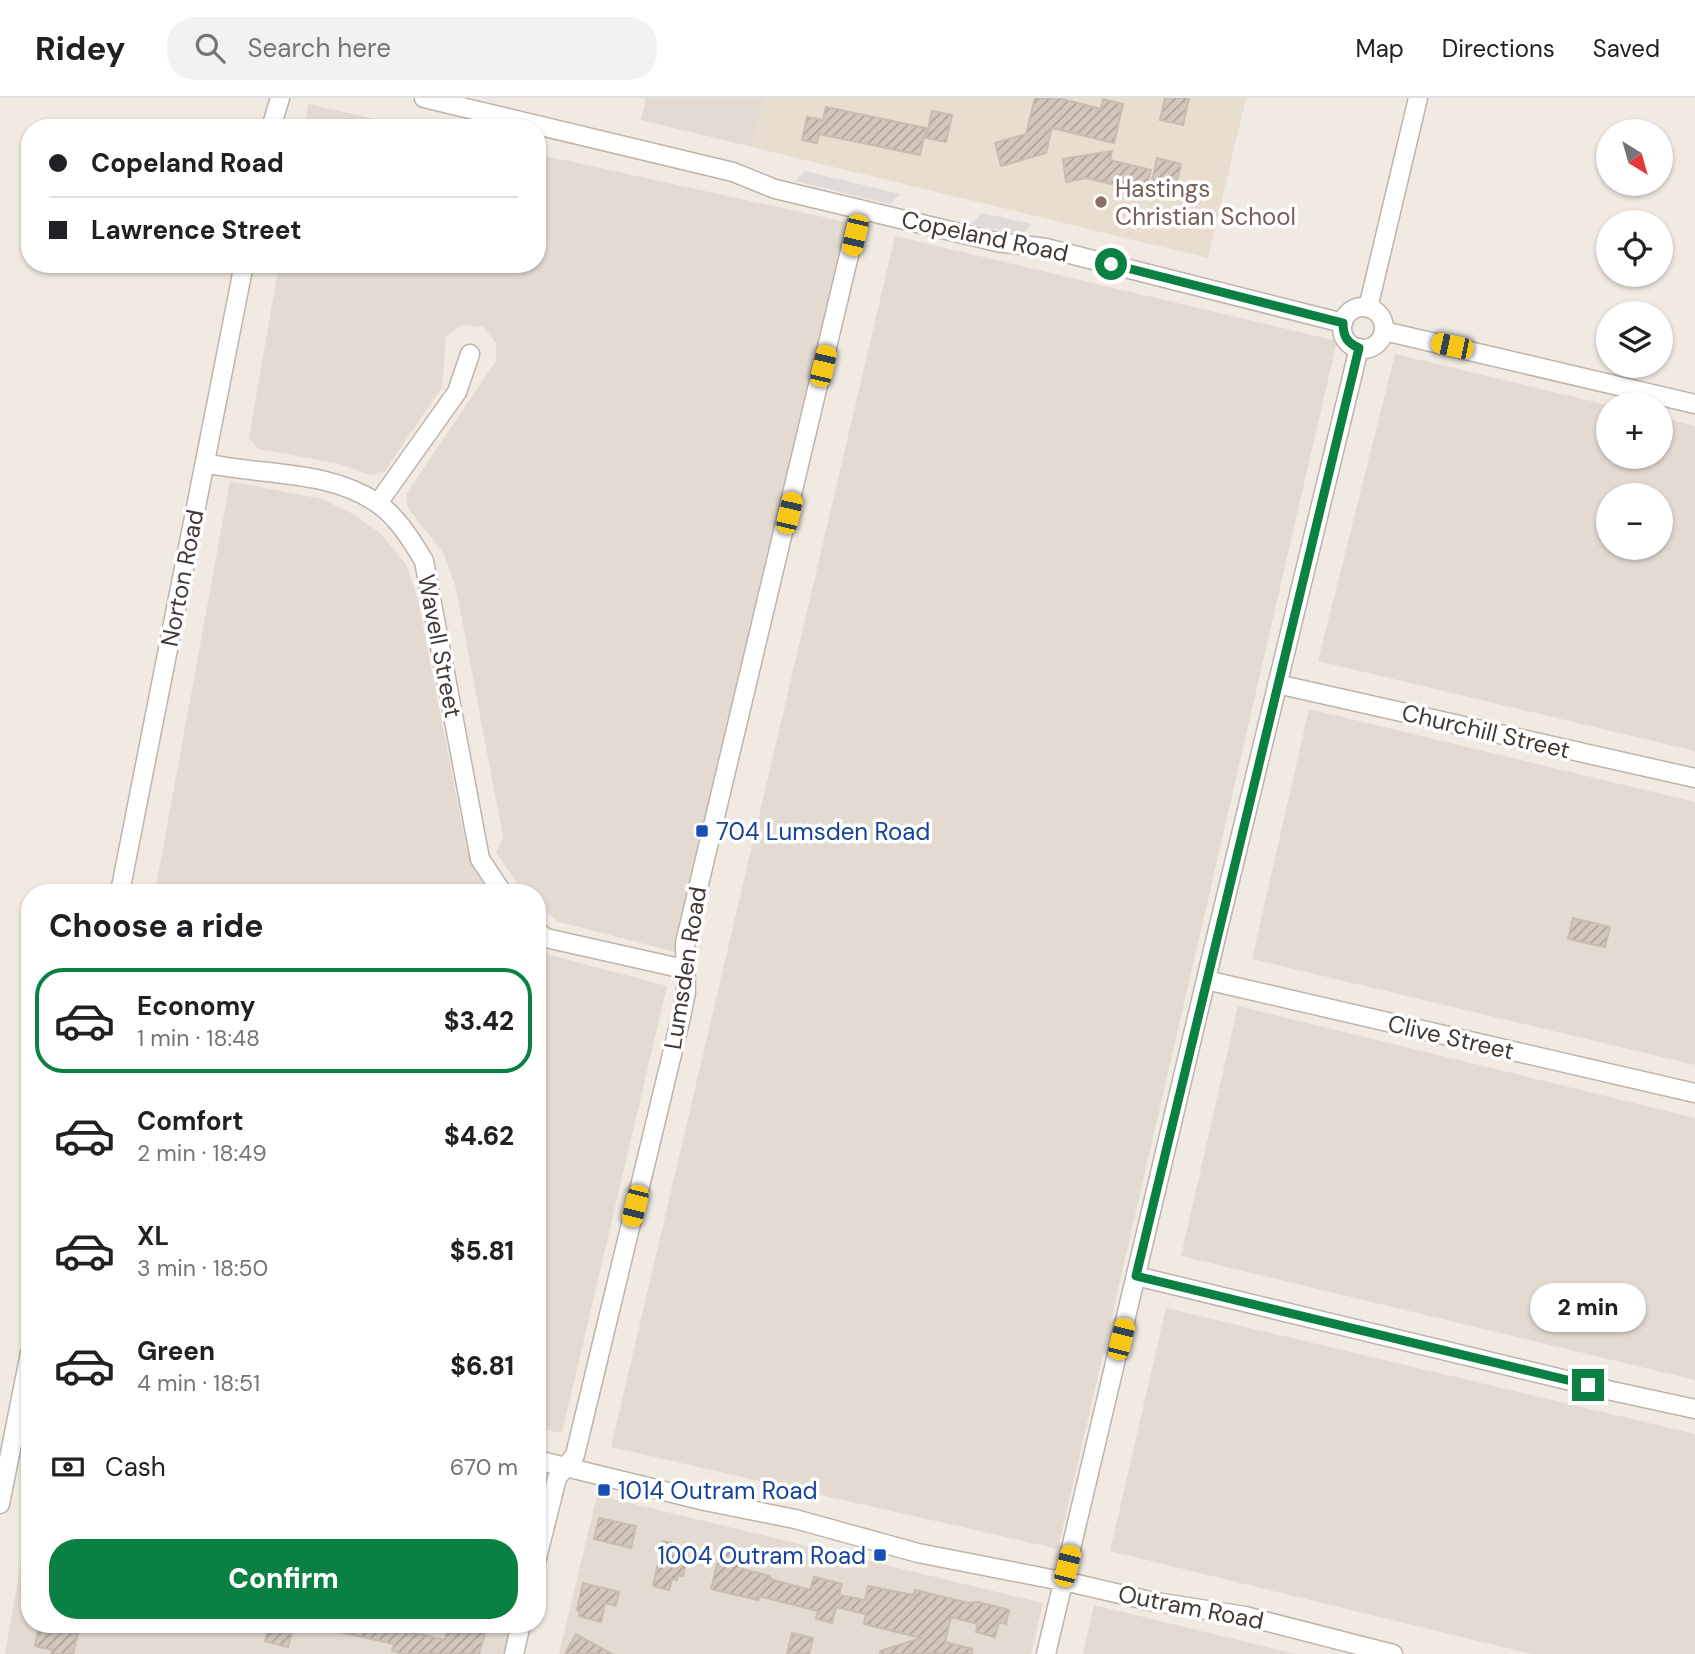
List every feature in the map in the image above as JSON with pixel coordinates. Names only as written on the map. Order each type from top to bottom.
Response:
[{"type":"street","points":[[274,119],[280,98]]},
{"type":"street","name":"Copeland Road","points":[[424,98],[512,119]]},
{"type":"street","points":[[1368,308],[1418,98]]},
{"type":"street","name":"Copeland Road","points":[[546,127],[733,172],[775,189],[997,242],[1046,248],[1343,323]]},
{"type":"street","name":"Lumsden Road","points":[[546,1523],[557,1478],[575,1455],[681,1017],[686,992],[685,943],[860,209]]},
{"type":"street","name":"Norton Road","points":[[122,884],[242,273]]},
{"type":"street","points":[[1361,307],[1368,308],[1378,314],[1384,331],[1378,343],[1372,347],[1359,348],[1346,339],[1343,323],[1350,313],[1361,307]]},
{"type":"street","points":[[1384,331],[1695,404]]},
{"type":"street","points":[[1046,1654],[1359,348]]},
{"type":"street","points":[[378,503],[457,392],[470,354]]},
{"type":"street","name":"Wavell Street","points":[[205,463],[325,481],[351,489],[378,503],[402,529],[424,561],[480,859],[497,884]]},
{"type":"street","name":"Churchill Street","points":[[1277,684],[1695,778]]},
{"type":"street","points":[[546,938],[684,969]]},
{"type":"street","name":"Clive Street","points":[[1206,980],[1695,1093]]},
{"type":"street","points":[[1136,1276],[1695,1409]]},
{"type":"street","points":[[0,1504],[21,1398]]},
{"type":"street","name":"Outram Road","points":[[546,1462],[705,1501],[795,1519],[918,1552],[1150,1601],[1245,1616],[1393,1654]]},
{"type":"street","points":[[514,1654],[519,1633]]},
{"type":"shaded area","points":[[646,98],[764,98],[752,147],[641,120]]},
{"type":"shaded area","name":"Hastings Christian School","points":[[764,98],[1246,98],[1208,258],[752,147]]},
{"type":"shaded area","points":[[308,104],[376,119],[306,119]]},
{"type":"shaded area","points":[[546,156],[850,223],[676,952],[559,922],[546,911],[546,884],[518,884],[496,852],[503,837],[456,588],[444,554],[408,508],[406,494],[496,361],[496,343],[483,327],[461,325],[446,337],[442,387],[384,472],[370,475],[336,463],[258,449],[249,438],[277,273],[546,273]]},
{"type":"shaded area","points":[[805,171],[900,194],[890,204],[795,181]]},
{"type":"shaded area","points":[[982,213],[1032,224],[1022,235],[971,224]]},
{"type":"shaded area","points":[[895,236],[1337,341],[1058,1549],[611,1447]]},
{"type":"shaded area","points":[[1395,354],[1596,402],[1596,469],[1673,469],[1673,420],[1695,426],[1695,751],[1318,661]]},
{"type":"shaded area","points":[[230,481],[322,499],[351,513],[381,534],[406,564],[418,599],[466,846],[483,884],[156,884]]},
{"type":"shaded area","points":[[1309,709],[1695,802],[1695,1065],[1252,959]]},
{"type":"shaded area","points":[[546,952],[550,955],[667,986],[562,1433],[546,1430]]},
{"type":"shaded area","points":[[1238,1006],[1695,1118],[1695,1380],[1181,1256]]},
{"type":"shaded area","points":[[1166,1308],[1695,1434],[1695,1654],[1531,1654],[1110,1551]]},
{"type":"shaded area","points":[[597,1495],[1043,1603],[1031,1654],[559,1654]]},
{"type":"shaded area","points":[[21,1562],[21,1633],[513,1633],[508,1654],[5,1654]]},
{"type":"shaded area","points":[[1094,1605],[1296,1654],[1083,1654]]},
{"type":"building","points":[[1035,98],[1058,98],[1101,109],[1103,99],[1123,104],[1114,143],[1052,128],[1046,153],[1001,166],[995,143],[1026,134]]},
{"type":"building","points":[[1165,98],[1189,98],[1183,125],[1160,120]]},
{"type":"building","points":[[826,107],[926,128],[920,155],[819,134],[817,143],[802,140],[807,117],[823,120]]},
{"type":"building","points":[[932,111],[952,115],[946,142],[926,138]]},
{"type":"building","points":[[1112,151],[1110,160],[1151,170],[1145,192],[1087,178],[1066,182],[1063,159]]},
{"type":"building","points":[[1157,158],[1181,164],[1176,186],[1152,181]]},
{"type":"building","points":[[1573,918],[1610,927],[1605,947],[1568,939]]},
{"type":"building","points":[[599,1518],[636,1526],[631,1548],[594,1539]]},
{"type":"building","points":[[663,1541],[685,1549],[682,1561],[686,1562],[683,1576],[678,1575],[677,1580],[672,1579],[669,1590],[653,1586]]},
{"type":"building","points":[[721,1549],[738,1553],[737,1557],[746,1559],[743,1569],[810,1590],[814,1577],[842,1584],[839,1595],[865,1600],[868,1586],[913,1595],[915,1590],[1009,1610],[1006,1624],[999,1622],[995,1637],[976,1632],[978,1624],[951,1617],[945,1642],[972,1649],[972,1654],[880,1654],[880,1651],[921,1638],[864,1624],[866,1614],[836,1607],[832,1623],[816,1619],[818,1611],[759,1596],[758,1600],[711,1589]]},
{"type":"building","points":[[583,1583],[619,1592],[616,1606],[605,1603],[601,1622],[579,1616],[580,1611],[577,1610]]},
{"type":"building","points":[[37,1633],[78,1633],[73,1654],[51,1654],[52,1650],[35,1646]]},
{"type":"building","points":[[267,1633],[292,1633],[288,1647],[265,1641]]},
{"type":"building","points":[[344,1633],[415,1633],[445,1640],[447,1633],[485,1633],[479,1654],[403,1654],[392,1651],[394,1644]]},
{"type":"building","points":[[792,1633],[813,1638],[809,1654],[787,1654]]},
{"type":"building","points":[[576,1634],[612,1654],[565,1654]]},
{"type":"place","name":"Hastings Christian School","points":[[1101,202]]},
{"type":"place","name":"704 Lumsden Road","points":[[702,831]]},
{"type":"place","name":"1014 Outram Road","points":[[604,1490]]},
{"type":"place","name":"1004 Outram Road","points":[[880,1555]]},
{"type":"route","points":[[1111,264],[1343,323],[1346,339],[1359,348],[1136,1276],[1588,1385]]}]
